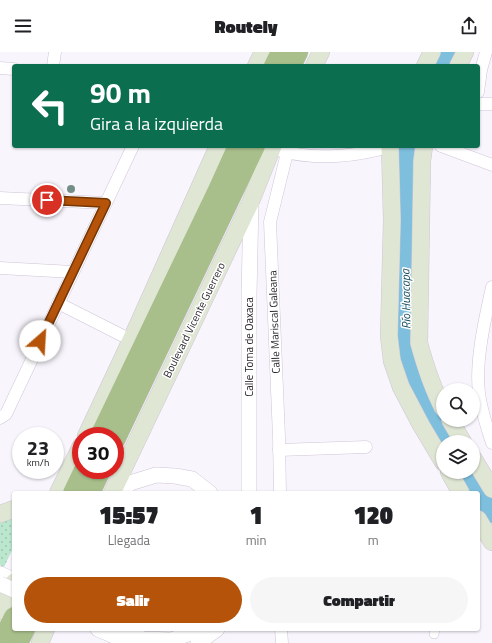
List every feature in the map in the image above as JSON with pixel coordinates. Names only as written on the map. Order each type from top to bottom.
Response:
[{"type":"highway","points":[[275,64],[281,52]]},
{"type":"highway","points":[[292,64],[298,52]]},
{"type":"highway","points":[[299,64],[302,52]]},
{"type":"highway","points":[[104,427],[237,148]]},
{"type":"highway","name":"Boulevard Vicente Guerrero","points":[[122,427],[272,148]]},
{"type":"highway","points":[[91,491],[97,479]]},
{"type":"highway","points":[[2,643],[12,621]]},
{"type":"highway","points":[[18,643],[24,631]]},
{"type":"main road","points":[[257,64],[263,52]]},
{"type":"main road","points":[[315,64],[321,52]]},
{"type":"main road","points":[[426,64],[432,52]]},
{"type":"main road","points":[[459,64],[465,52]]},
{"type":"main road","points":[[90,427],[217,148]]},
{"type":"main road","name":"Boulevard Vicente Guerrero","points":[[113,491],[251,202],[272,148]]},
{"type":"main road","points":[[390,148],[392,220],[389,336],[392,361],[401,387],[436,450]]},
{"type":"main road","points":[[424,148],[422,169],[419,343],[425,366],[436,392]]},
{"type":"main road","points":[[480,469],[492,489]]},
{"type":"main road","points":[[453,479],[461,491]]},
{"type":"main road","points":[[52,491],[75,480]]},
{"type":"main road","points":[[61,491],[75,480]]},
{"type":"main road","points":[[0,514],[12,510]]},
{"type":"main road","points":[[480,522],[492,542]]},
{"type":"main road","points":[[0,611],[12,585]]},
{"type":"main road","points":[[40,643],[45,631]]},
{"type":"street","points":[[53,64],[55,52]]},
{"type":"street","points":[[481,100],[481,70],[486,52]]},
{"type":"street","points":[[0,68],[12,69]]},
{"type":"street","points":[[0,418],[6,414],[132,148]]},
{"type":"street","points":[[272,148],[322,156],[357,155],[383,148]]},
{"type":"street","name":"Calle Mariscal Galeana","points":[[272,148],[270,222],[280,491]]},
{"type":"street","points":[[446,148],[492,165]]},
{"type":"street","points":[[0,198],[106,203]]},
{"type":"street","name":"Calle Toma de Oaxaca","points":[[249,491],[249,296],[251,202]]},
{"type":"street","points":[[0,268],[73,272]]},
{"type":"street","points":[[491,291],[482,332],[479,358],[479,392],[492,443]]},
{"type":"street","points":[[58,303],[131,340]]},
{"type":"street","points":[[279,450],[366,447]]},
{"type":"street","points":[[123,491],[130,483],[156,475],[192,479],[207,491]]},
{"type":"street","points":[[0,574],[12,580]]},
{"type":"street","points":[[0,584],[12,589]]},
{"type":"street","points":[[104,631],[139,642],[196,637],[212,631]]},
{"type":"street","points":[[122,631],[139,642]]},
{"type":"street","points":[[281,631],[282,643]]},
{"type":"green space","points":[[12,510],[12,550],[4,567],[0,565],[0,515]]},
{"type":"waterway","name":"Río Huacapa","points":[[444,64],[450,52]]},
{"type":"waterway","name":"Río Huacapa","points":[[409,148],[407,160],[407,255],[404,325],[408,348],[416,377],[445,435]]},
{"type":"waterway","name":"Río Huacapa","points":[[471,479],[479,491]]},
{"type":"waterway","name":"Río Huacapa","points":[[480,493],[492,513]]},
{"type":"route","points":[[40,341],[106,203],[47,200]]}]
